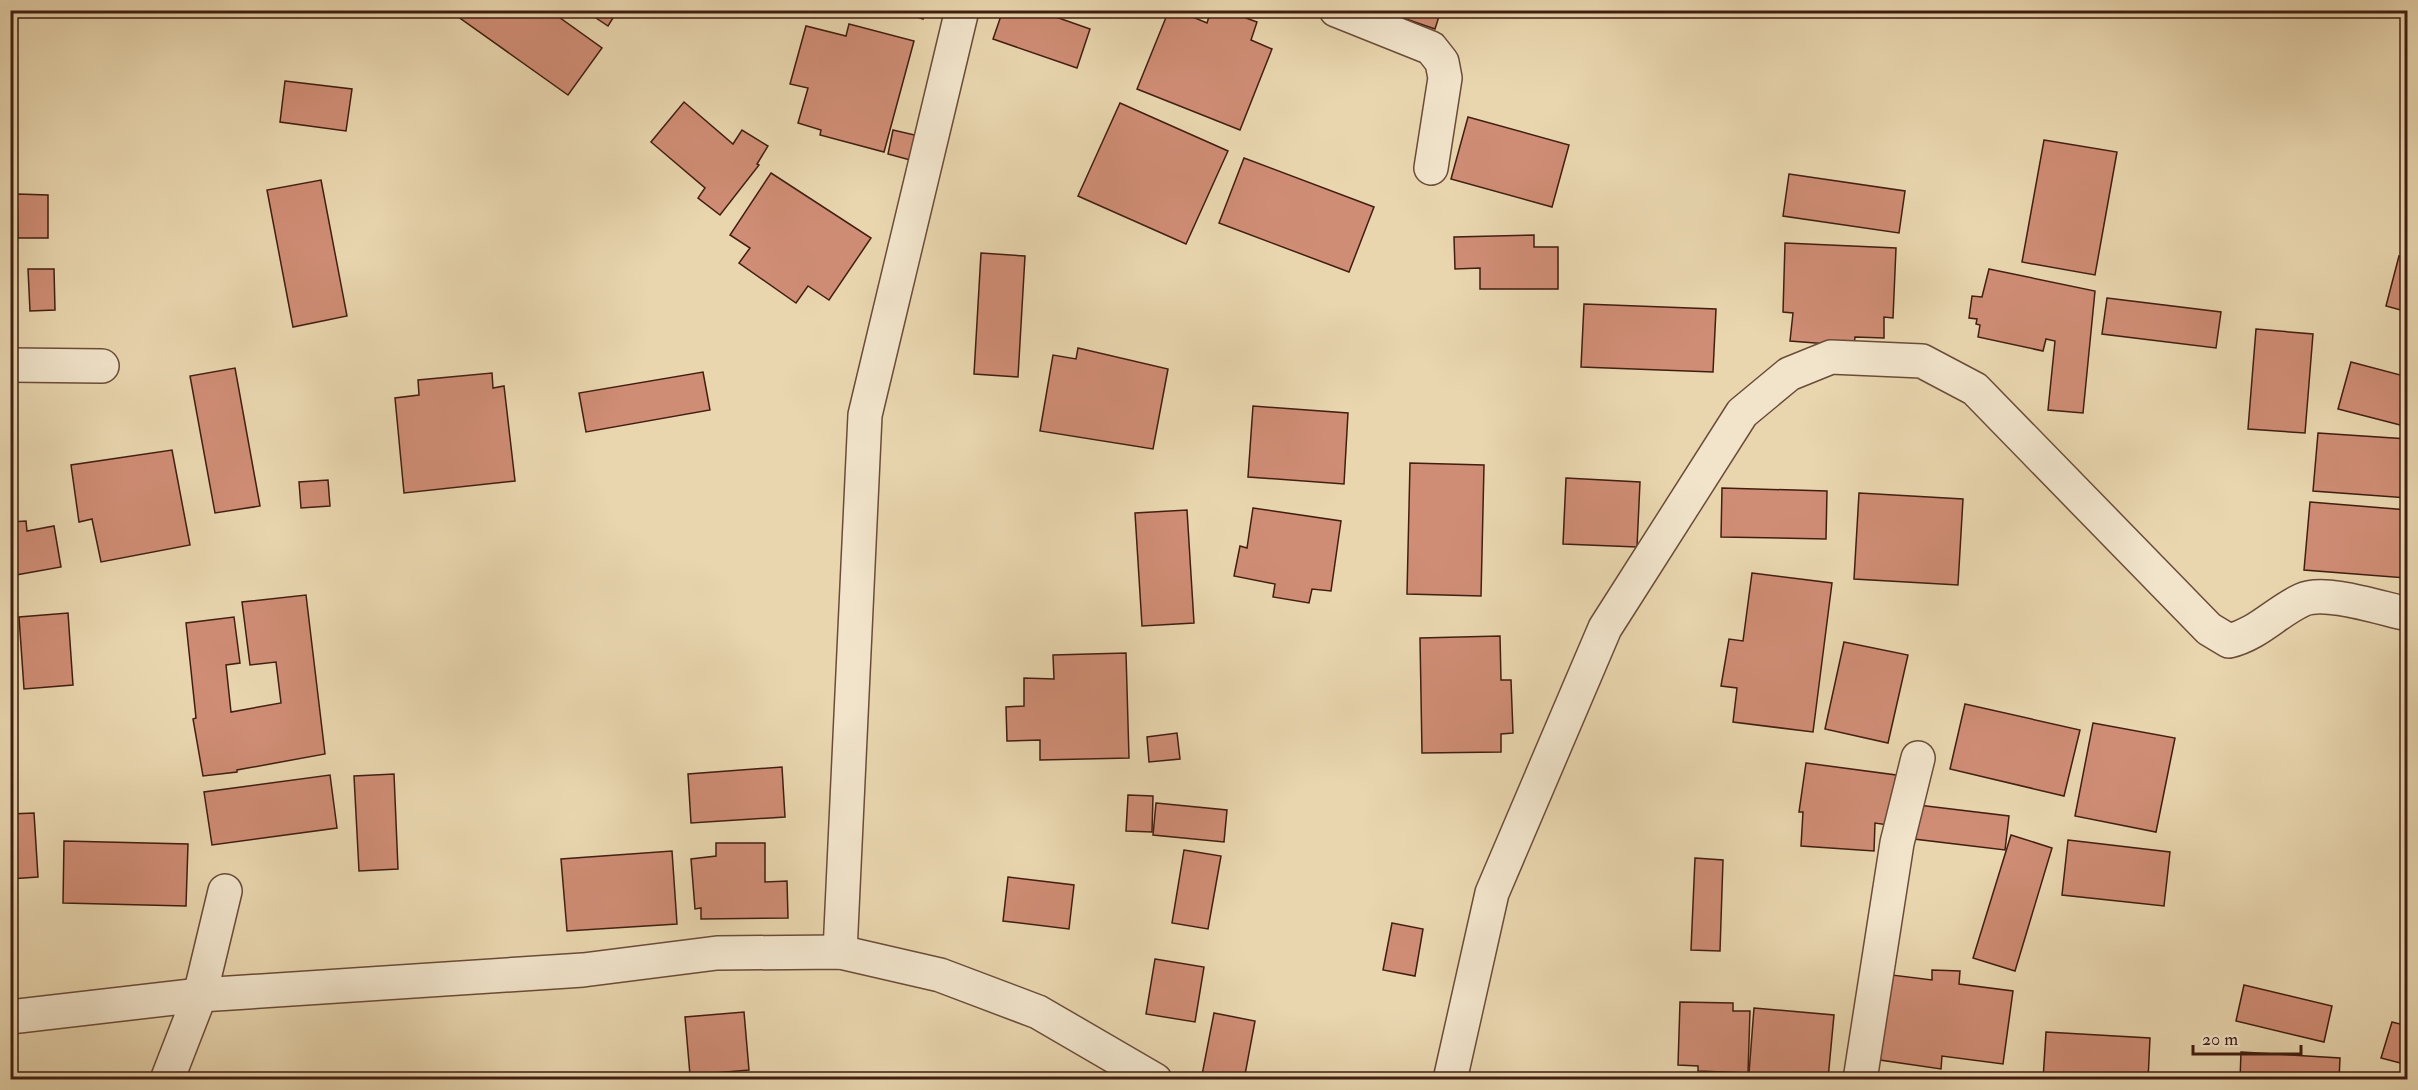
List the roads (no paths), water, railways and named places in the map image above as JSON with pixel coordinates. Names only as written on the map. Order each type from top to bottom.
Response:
[{"type":"street","points":[[840,952],[865,415],[962,10]]},
{"type":"street","points":[[1336,10],[1431,48],[1442,62],[1445,78],[1431,168]]},
{"type":"street","points":[[1450,1080],[1492,893],[1605,628],[1742,413],[1790,375],[1831,357],[1922,362],[1975,389],[2209,629],[2229,641],[2247,636],[2304,598],[2327,597],[2408,614]]},
{"type":"street","points":[[10,365],[102,366]]},
{"type":"street","points":[[1860,1080],[1897,843],[1918,758]]},
{"type":"street","points":[[167,1080],[200,995],[225,891]]},
{"type":"street","points":[[10,1017],[200,995],[583,969],[717,953],[840,952],[940,975],[1038,1012],[1155,1080]]}]
